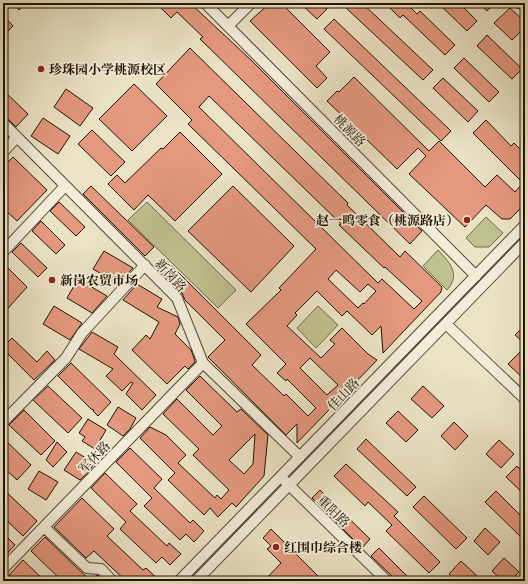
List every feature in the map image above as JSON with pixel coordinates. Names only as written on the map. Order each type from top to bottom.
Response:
[{"type":"street","name":"桃源路","points":[[205,3],[476,276]]},
{"type":"street","points":[[228,26],[251,3]]},
{"type":"street","points":[[519,3],[525,5]]},
{"type":"street","name":"新岗路","points":[[3,123],[177,298],[203,363],[300,457]]},
{"type":"street","points":[[3,152],[17,137]]},
{"type":"street","points":[[3,252],[65,186]]},
{"type":"street","name":"佳山路","points":[[179,581],[525,225]]},
{"type":"street","name":"佳山路","points":[[196,581],[525,242]]},
{"type":"street","points":[[3,422],[66,358],[82,333],[145,265]]},
{"type":"street","points":[[446,324],[525,399]]},
{"type":"street","name":"军休路","points":[[3,569],[203,363]]},
{"type":"street","name":"重阳路","points":[[281,476],[387,581]]},
{"type":"street","points":[[44,527],[87,568],[101,569],[112,581]]},
{"type":"green space","points":[[147,202],[236,290],[218,308],[128,220]]},
{"type":"green space","points":[[486,217],[503,233],[489,247],[475,247],[466,238]]},
{"type":"green space","points":[[438,250],[450,264],[452,269],[453,279],[447,290],[423,266]]},
{"type":"green space","points":[[318,306],[338,325],[316,348],[297,328]]},
{"type":"building","points":[[12,3],[26,3],[19,10]]},
{"type":"building","points":[[156,3],[190,3],[250,59],[422,231],[410,244],[200,39],[203,37],[177,12],[171,18]]},
{"type":"building","points":[[270,3],[281,3],[330,52],[316,66],[327,78],[317,88],[250,21]]},
{"type":"building","points":[[300,3],[321,3],[327,9],[317,19]]},
{"type":"building","points":[[349,3],[362,3],[433,70],[423,80],[345,7]]},
{"type":"building","points":[[385,3],[406,3],[417,14],[420,11],[455,45],[445,55],[403,15],[400,18]]},
{"type":"building","points":[[438,3],[459,3],[477,21],[467,31]]},
{"type":"building","points":[[479,3],[494,3],[487,11]]},
{"type":"building","points":[[510,8],[525,22],[525,27],[512,40],[494,23]]},
{"type":"building","points":[[3,15],[13,26],[3,36]]},
{"type":"building","points":[[334,19],[451,131],[441,141],[324,29]]},
{"type":"building","points":[[487,35],[522,69],[512,79],[477,46]]},
{"type":"building","points":[[190,48],[348,203],[347,205],[400,257],[405,251],[442,287],[441,292],[383,353],[381,326],[372,335],[347,311],[342,316],[317,291],[295,313],[297,315],[287,326],[321,358],[335,344],[330,340],[342,328],[368,354],[377,360],[297,443],[297,424],[286,435],[208,357],[225,340],[185,300],[182,293],[158,270],[167,261],[261,355],[252,365],[284,396],[286,394],[308,416],[316,408],[287,379],[286,381],[277,373],[286,364],[246,324],[281,290],[279,288],[316,249],[188,124],[192,120],[156,84]],"holes":[[[209,96],[341,224],[339,225],[384,268],[385,267],[422,301],[414,309],[382,279],[378,283],[199,107]],[[336,270],[360,292],[368,284],[376,291],[364,304],[363,303],[358,308],[328,279]],[[310,358],[338,385],[327,395],[300,368]]]},
{"type":"building","points":[[464,58],[499,92],[489,102],[454,68]]},
{"type":"building","points":[[354,77],[429,151],[439,141],[485,187],[497,175],[515,192],[523,183],[473,133],[486,120],[511,146],[514,143],[525,154],[525,204],[510,219],[502,219],[486,205],[465,227],[409,174],[426,156],[418,148],[397,169],[327,101],[337,91],[339,92]]},
{"type":"building","points":[[443,78],[478,111],[468,122],[433,88]]},
{"type":"building","points":[[134,84],[167,116],[132,151],[99,119]]},
{"type":"building","points":[[66,89],[93,108],[80,126],[54,107]]},
{"type":"building","points":[[3,90],[28,114],[16,127],[3,114]]},
{"type":"building","points":[[43,118],[70,136],[58,154],[31,136]]},
{"type":"building","points":[[92,130],[125,162],[111,176],[78,144]]},
{"type":"building","points":[[180,132],[222,174],[175,221],[148,195],[134,210],[108,184],[117,175],[125,183]]},
{"type":"building","points":[[13,157],[47,190],[17,221],[3,208],[3,167]]},
{"type":"building","points":[[91,186],[154,247],[145,256],[83,194]]},
{"type":"building","points":[[233,186],[294,246],[251,292],[188,231]]},
{"type":"building","points":[[59,202],[85,227],[76,236],[50,211]]},
{"type":"building","points":[[41,221],[65,245],[56,254],[32,231]]},
{"type":"building","points":[[21,243],[47,268],[38,277],[12,252]]},
{"type":"building","points":[[104,251],[133,268],[118,284],[93,269]]},
{"type":"building","points":[[3,263],[27,287],[3,314]]},
{"type":"building","points":[[78,279],[107,296],[92,313],[67,298]]},
{"type":"building","points":[[137,284],[162,299],[157,307],[178,317],[180,324],[175,334],[191,350],[194,358],[195,362],[188,369],[185,366],[167,384],[132,350],[146,335],[150,339],[159,322],[123,300]]},
{"type":"building","points":[[54,306],[82,323],[70,340],[43,324]]},
{"type":"building","points":[[525,325],[525,344],[515,335]]},
{"type":"building","points":[[92,332],[118,347],[114,354],[156,395],[142,410],[126,394],[133,383],[131,382],[122,391],[106,376],[113,369],[79,349]]},
{"type":"building","points":[[12,338],[37,362],[47,351],[55,360],[34,380],[3,349],[3,347]]},
{"type":"building","points":[[525,347],[525,380],[508,364]]},
{"type":"building","points":[[71,363],[111,402],[98,416],[93,411],[94,410],[91,409],[58,376]]},
{"type":"building","points":[[200,376],[237,412],[241,409],[268,435],[264,476],[236,507],[232,503],[218,517],[210,508],[204,515],[168,480],[175,473],[140,438],[150,427],[166,435],[186,455],[178,463],[215,498],[217,495],[221,499],[229,490],[193,455],[199,449],[163,414],[177,399],[213,435],[222,426],[186,390]],"holes":[[[255,434],[253,464],[244,474],[229,460]]]},
{"type":"building","points":[[48,386],[82,418],[68,433],[33,400]]},
{"type":"building","points":[[423,386],[444,406],[432,418],[411,399]]},
{"type":"building","points":[[118,407],[136,418],[130,429],[123,436],[107,425]]},
{"type":"building","points":[[24,410],[55,441],[41,455],[9,425]]},
{"type":"building","points":[[398,411],[418,430],[406,442],[386,423]]},
{"type":"building","points":[[88,419],[106,430],[95,449],[82,441],[85,437],[79,433]]},
{"type":"building","points":[[454,422],[468,436],[455,450],[441,436]]},
{"type":"building","points":[[3,438],[31,465],[17,480],[3,467]]},
{"type":"building","points":[[366,439],[416,487],[407,496],[357,449]]},
{"type":"building","points":[[499,440],[514,454],[501,468],[486,454]]},
{"type":"building","points":[[57,442],[67,452],[53,467],[46,460]]},
{"type":"building","points":[[130,448],[162,479],[154,488],[190,523],[193,520],[204,531],[194,542],[186,534],[180,540],[144,506],[152,498],[116,462]]},
{"type":"building","points":[[76,452],[94,463],[89,472],[80,480],[64,470]]},
{"type":"building","points":[[346,464],[398,512],[394,516],[440,562],[429,573],[386,531],[392,525],[368,502],[365,506],[334,476]]},
{"type":"building","points":[[517,466],[525,474],[525,495],[506,477]]},
{"type":"building","points":[[39,471],[58,482],[46,500],[28,489]]},
{"type":"building","points":[[105,473],[137,504],[130,511],[167,546],[169,543],[181,554],[170,565],[162,557],[156,563],[120,529],[126,522],[91,488]]},
{"type":"building","points":[[3,489],[37,521],[23,536],[3,517]]},
{"type":"building","points":[[320,490],[370,539],[362,548],[312,498]]},
{"type":"building","points":[[496,491],[525,520],[525,541],[485,502]]},
{"type":"building","points":[[424,496],[467,538],[456,549],[413,507]]},
{"type":"building","points":[[82,498],[114,529],[107,536],[143,570],[146,568],[160,581],[126,581],[94,551],[86,558],[54,527]]},
{"type":"building","points":[[485,528],[500,542],[488,555],[474,541]]},
{"type":"building","points":[[271,529],[323,581],[264,581],[281,563],[267,549],[271,546],[263,538]]},
{"type":"building","points":[[3,533],[15,545],[3,558]]},
{"type":"building","points":[[45,537],[91,581],[62,581],[31,551]]},
{"type":"building","points":[[379,548],[412,581],[393,581],[392,576],[371,556]]},
{"type":"building","points":[[504,558],[519,572],[510,581],[503,581],[492,571]]},
{"type":"building","points":[[23,560],[45,581],[16,581],[9,575]]},
{"type":"building","points":[[461,561],[476,575],[470,581],[456,581],[449,574]]},
{"type":"building","points":[[98,575],[103,581],[92,581]]},
{"type":"place","name":"珍珠园小学桃源校区","points":[[41,69]]},
{"type":"place","name":"赵一鸣零食（桃源路店）","points":[[467,220]]},
{"type":"place","name":"新岗农贸市场","points":[[52,280]]},
{"type":"place","name":"红围巾综合楼","points":[[276,547]]}]
